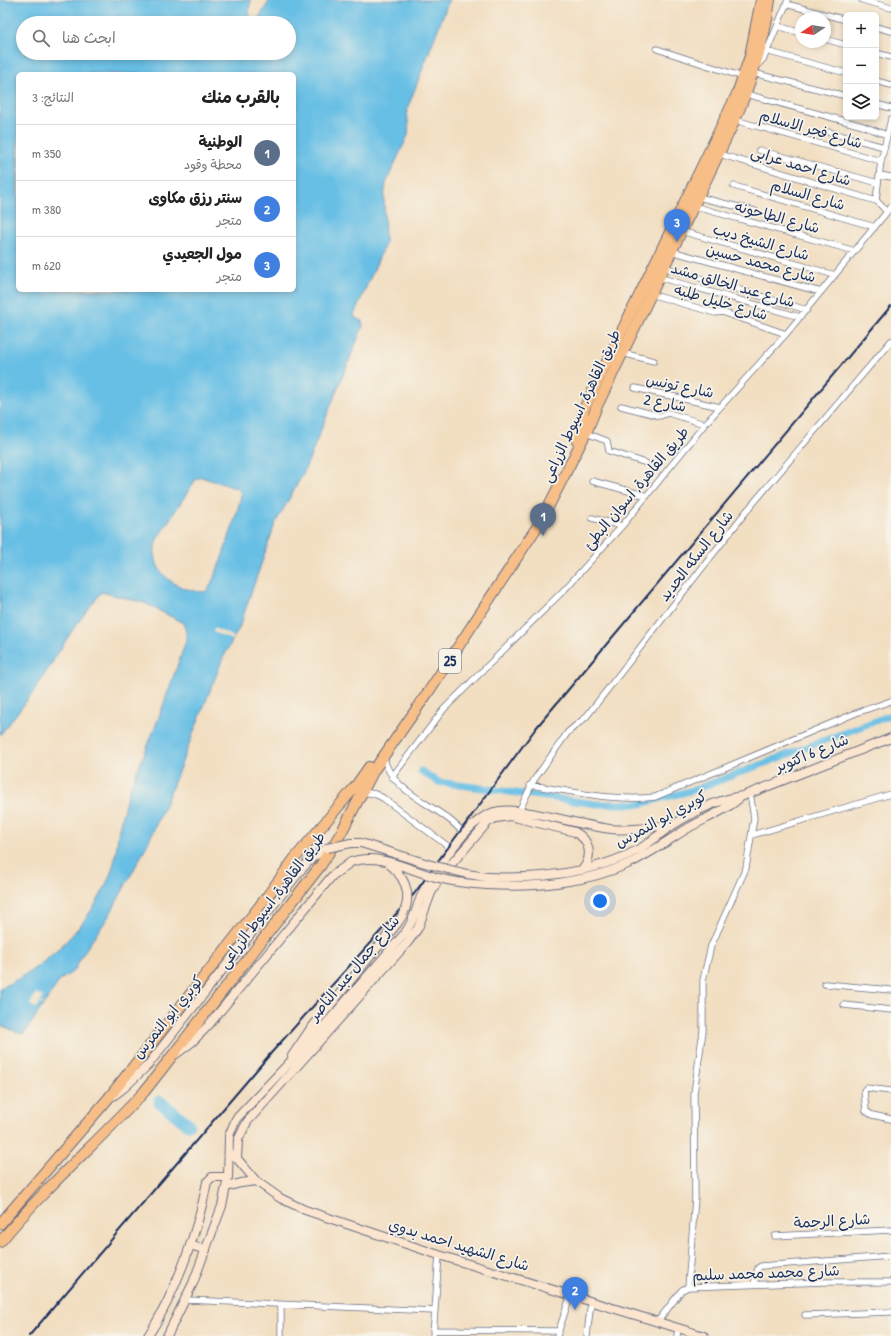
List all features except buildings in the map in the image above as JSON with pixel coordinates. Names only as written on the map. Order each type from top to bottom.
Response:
[{"type":"highway","name":"طريق القاهرة, اسيوط الزراعى","points":[[0,1224],[107,1100],[266,898],[295,858],[359,781],[442,662],[530,529],[567,464],[578,438],[584,409],[720,132],[743,77],[755,35],[761,0]]},
{"type":"highway","name":"طريق القاهرة, اسيوط الزراعى","points":[[0,1242],[49,1188],[116,1124],[154,1081],[233,976],[321,865],[338,839],[384,754],[429,691],[529,542],[586,433],[597,406],[658,277],[735,120],[754,70],[764,35],[770,0]]},
{"type":"street","points":[[862,0],[891,8]]},
{"type":"street","points":[[843,19],[787,2],[762,62],[754,70],[843,95]]},
{"type":"street","points":[[778,26],[795,31]]},
{"type":"street","points":[[879,28],[891,31]]},
{"type":"street","points":[[831,41],[843,44]]},
{"type":"street","points":[[657,48],[743,77]]},
{"type":"street","points":[[766,51],[843,72]]},
{"type":"street","points":[[879,54],[891,57]]},
{"type":"street","points":[[879,82],[891,85]]},
{"type":"street","points":[[746,94],[863,126],[887,135]]},
{"type":"street","points":[[879,105],[891,108]]},
{"type":"street","points":[[889,210],[876,201],[881,161],[891,119]]},
{"type":"street","name":"شارع فجر الاسلام","points":[[735,120],[881,161]]},
{"type":"street","points":[[828,132],[884,147]]},
{"type":"street","points":[[759,150],[878,183]]},
{"type":"street","name":"شارع احمد عرابى","points":[[719,154],[876,201]]},
{"type":"street","points":[[880,175],[891,177]]},
{"type":"street","name":"شارع السلام","points":[[734,186],[875,227]]},
{"type":"street","points":[[695,202],[755,211]]},
{"type":"street","name":"شارع الطاحونه","points":[[695,202],[855,251]]},
{"type":"street","name":"طريق القاهرة, اسوان البطئ","points":[[392,777],[444,709],[570,584],[622,526],[705,424],[786,334],[889,210]]},
{"type":"street","name":"شارع الشيخ ديب","points":[[681,231],[835,275]]},
{"type":"street","name":"شارع محمد حسين","points":[[671,251],[821,292]]},
{"type":"street","points":[[663,267],[806,310]]},
{"type":"street","name":"شارع عبد الخالق مشد","points":[[658,277],[800,317]]},
{"type":"street","name":"شارع خليل طلبه","points":[[650,294],[715,313],[722,312],[786,334]]},
{"type":"street","name":"شارع السكه الحديد","points":[[519,811],[528,788],[568,732],[588,714],[745,513],[891,341]]},
{"type":"street","points":[[622,353],[654,361]]},
{"type":"street","name":"شارع تونس","points":[[635,388],[720,407]]},
{"type":"street","name":"شارع 2","points":[[621,406],[660,416],[668,413],[705,424]]},
{"type":"street","points":[[586,433],[608,441],[609,451],[646,463]]},
{"type":"street","points":[[592,482],[647,496]]},
{"type":"street","points":[[592,518],[622,526]]},
{"type":"street","points":[[528,788],[618,798],[639,799],[654,797],[856,713],[891,701]]},
{"type":"street","name":"شارع 6 اكتوبر","points":[[746,795],[891,738]]},
{"type":"street","points":[[384,754],[388,770],[392,777],[451,821],[464,834]]},
{"type":"street","points":[[363,792],[378,795],[453,850]]},
{"type":"street","points":[[752,835],[891,794]]},
{"type":"street","points":[[688,1287],[695,1198],[694,1094],[703,1030],[703,980],[711,946],[746,868],[754,818],[746,795]]},
{"type":"street","name":"كوبري ابو النمرس","points":[[107,1100],[125,1087],[148,1066],[300,871],[312,858],[327,848],[346,843],[361,843],[428,864],[487,876],[540,876],[583,869],[630,854],[674,824],[731,798],[746,795]]},
{"type":"street","name":"كوبري ابو النمرس","points":[[174,1055],[192,1042],[207,1027],[332,876],[351,862],[365,859],[386,861],[435,877],[458,882],[487,885],[546,884],[575,880],[611,871],[640,858],[696,824],[723,811],[746,795]]},
{"type":"street","name":"شارع جمال عبد الناصر","points":[[167,1336],[186,1300],[206,1250],[226,1188],[228,1177],[229,1136],[236,1119],[285,1069],[325,1025],[409,928],[425,888],[464,834],[476,821],[486,815],[504,810],[519,811],[584,825],[611,829],[646,828],[674,824]]},
{"type":"street","name":"شارع جمال عبد الناصر","points":[[238,1159],[238,1140],[246,1122],[408,942],[420,922],[431,893],[440,877],[484,825],[496,818],[510,816],[575,832],[584,839],[588,847],[588,861],[583,869]]},
{"type":"street","points":[[285,1069],[309,1031],[396,925],[406,910],[407,893],[401,876],[386,861]]},
{"type":"street","points":[[825,984],[891,990]]},
{"type":"street","points":[[844,1005],[891,1010]]},
{"type":"street","points":[[891,1091],[869,1087],[864,1089],[866,1111],[872,1115],[891,1119]]},
{"type":"street","name":"شارع الشهيد احمد بدوي","points":[[228,1145],[256,1181],[280,1198],[305,1210],[439,1255],[658,1321],[677,1332],[704,1336]]},
{"type":"street","points":[[148,1336],[167,1303],[190,1245],[208,1180],[212,1178],[228,1177]]},
{"type":"street","points":[[226,1188],[241,1183],[256,1181]]},
{"type":"street","name":"شارع الرحمة","points":[[775,1236],[891,1230]]},
{"type":"street","points":[[190,1245],[206,1250]]},
{"type":"street","points":[[439,1255],[433,1333],[558,1334],[571,1294]]},
{"type":"street","points":[[754,1284],[758,1268],[761,1266],[891,1256]]},
{"type":"street","name":"شارع محمد محمد سليم","points":[[658,1321],[682,1290],[688,1287],[754,1284],[891,1282]]},
{"type":"street","points":[[186,1300],[434,1310]]},
{"type":"street","points":[[587,1336],[591,1301]]},
{"type":"street","points":[[281,1305],[282,1336]]},
{"type":"street","points":[[805,1315],[891,1312]]},
{"type":"water","points":[[0,0],[251,0],[249,10],[250,16],[16,16],[16,60],[296,60],[296,16],[260,16],[270,0],[449,0],[408,107],[408,135],[386,183],[384,199],[385,244],[354,315],[355,318],[362,321],[363,326],[304,472],[275,524],[239,628],[223,658],[167,800],[147,845],[109,916],[84,952],[74,971],[60,980],[24,1034],[0,1025],[0,988],[19,979],[37,967],[55,952],[86,918],[99,899],[115,859],[119,829],[129,790],[155,728],[186,641],[186,631],[183,623],[145,603],[101,592],[71,632],[35,690],[0,735]],"holes":[[[201,477],[239,489],[241,495],[232,530],[215,576],[206,591],[202,592],[182,587],[167,578],[157,565],[155,557],[157,539],[196,479]]]},
{"type":"pier","points":[[214,628],[234,637],[233,640],[213,632]]},
{"type":"pier","points":[[36,993],[43,997],[40,1002],[44,1004],[39,1003],[36,1008],[30,1005]]},
{"type":"waterway","points":[[421,771],[438,782],[596,804],[640,804],[697,789],[891,715]]},
{"type":"waterway","points":[[160,1102],[188,1124]]},
{"type":"railway","points":[[29,1336],[272,1052],[414,894],[536,728],[891,306]]},
{"type":"place","name":"مول الجعيدي","points":[[677,242]]},
{"type":"place","name":"الوطنية","points":[[543,536]]},
{"type":"place","name":"سنتر رزق مكاوى","points":[[575,1310]]}]
